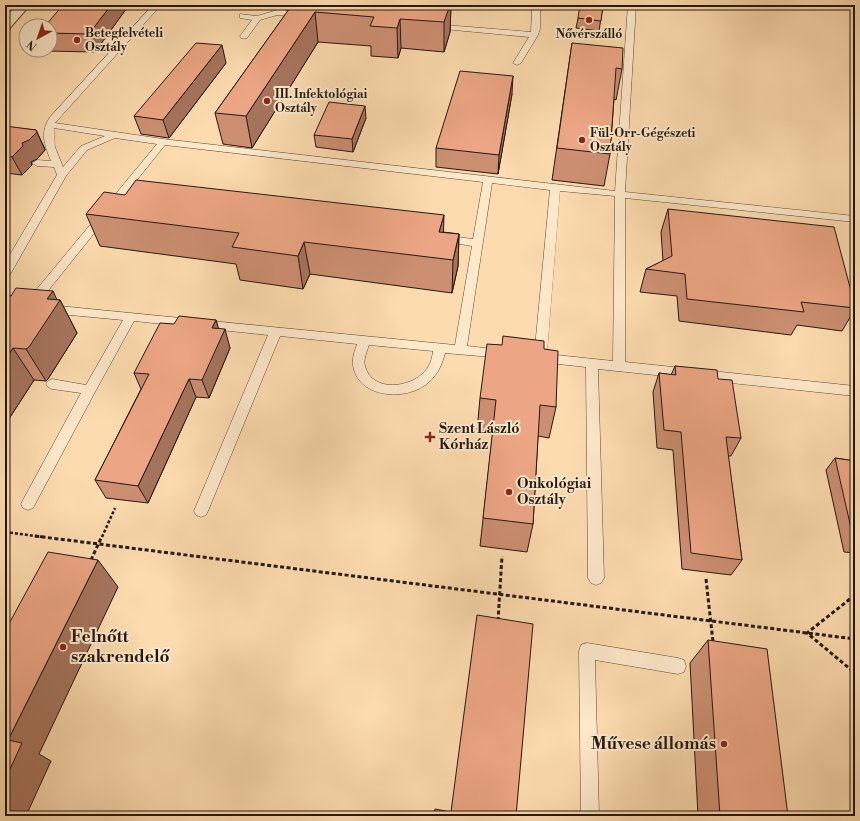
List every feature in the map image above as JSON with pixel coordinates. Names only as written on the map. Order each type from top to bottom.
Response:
[{"type":"street","points":[[5,26],[24,5]]},
{"type":"lane","points":[[62,175],[48,139],[49,125],[157,5]]},
{"type":"lane","points":[[277,13],[289,5]]},
{"type":"lane","points":[[619,366],[620,194],[632,5]]},
{"type":"lane","points":[[847,5],[855,6]]},
{"type":"lane","points":[[517,64],[534,35],[536,29],[534,13],[540,6]]},
{"type":"lane","points":[[242,16],[257,18],[277,13],[308,15]]},
{"type":"lane","points":[[244,36],[257,18]]},
{"type":"lane","points":[[423,25],[534,35]]},
{"type":"lane","points":[[49,125],[115,136],[488,180],[855,219]]},
{"type":"lane","points":[[5,274],[20,245],[62,175],[84,148],[92,143],[115,136]]},
{"type":"lane","points":[[163,142],[121,200],[25,307],[276,333],[512,355]]},
{"type":"lane","points":[[37,163],[58,164]]},
{"type":"lane","points":[[460,350],[488,180]]},
{"type":"lane","points":[[542,358],[555,187]]},
{"type":"lane","points":[[431,237],[478,243]]},
{"type":"lane","points":[[28,504],[89,390],[130,318]]},
{"type":"lane","points":[[201,510],[276,333]]},
{"type":"lane","points":[[364,340],[359,366],[363,375],[373,385],[380,388],[397,390],[417,385],[426,378],[437,363],[440,348]]},
{"type":"lane","points":[[527,357],[855,391]]},
{"type":"lane","points":[[592,364],[596,578]]},
{"type":"lane","points":[[52,384],[89,390]]},
{"type":"lane","points":[[590,816],[587,651],[678,666]]},
{"type":"path","points":[[90,562],[115,508]]},
{"type":"path","points":[[5,532],[855,639]]},
{"type":"path","points":[[498,624],[502,556]]},
{"type":"path","points":[[706,579],[713,647]]},
{"type":"path","points":[[807,633],[855,595]]},
{"type":"path","points":[[807,633],[855,673]]},
{"type":"building","points":[[63,5],[111,5],[89,34],[58,33],[58,18],[52,18]]},
{"type":"building","points":[[292,5],[450,5],[444,22],[400,19],[397,28],[370,26],[374,17],[315,12],[246,116],[215,113]]},
{"type":"building","points":[[580,5],[603,5],[601,21],[578,18]]},
{"type":"building","points":[[196,43],[222,45],[163,120],[134,116]]},
{"type":"building","name":"Fül-Orr-Gégészeti Osztály","points":[[572,43],[623,48],[622,69],[616,68],[610,154],[557,148]]},
{"type":"building","points":[[460,71],[513,76],[499,155],[436,148]]},
{"type":"building","points":[[329,102],[365,106],[352,139],[314,135]]},
{"type":"building","points":[[5,126],[36,130],[37,132],[29,140],[22,143],[23,146],[12,157],[5,156]]},
{"type":"building","points":[[136,180],[444,215],[439,232],[459,234],[453,260],[304,242],[298,256],[232,247],[239,233],[86,214],[104,192],[125,195]]},
{"type":"building","points":[[668,209],[834,227],[855,308],[801,302],[804,312],[687,299],[685,274],[646,269],[672,256]]},
{"type":"building","points":[[16,288],[53,291],[47,299],[60,300],[29,347],[26,349],[13,348],[5,360],[5,295],[11,296]]},
{"type":"building","points":[[179,316],[216,320],[212,328],[225,329],[202,380],[189,379],[138,486],[95,480],[149,374],[134,373],[160,323],[174,324]]},
{"type":"building","name":"Onkológiai Osztály","points":[[503,336],[544,341],[544,349],[558,351],[556,407],[540,405],[533,524],[483,518],[496,400],[480,398],[487,344],[502,345]]},
{"type":"building","points":[[675,366],[717,370],[718,379],[732,380],[741,438],[726,437],[742,560],[691,553],[681,432],[664,430],[659,373],[676,375]]},
{"type":"building","points":[[835,458],[855,461],[855,541],[854,541]]},
{"type":"building","points":[[48,552],[98,560],[8,740],[22,743],[5,780],[5,631]]},
{"type":"building","points":[[477,615],[533,624],[516,816],[434,816],[435,809],[451,812]]},
{"type":"building","points":[[708,640],[767,649],[788,816],[720,816]]},
{"type":"place","name":"Nővérszálló","points":[[589,20]]},
{"type":"place","name":"Betegfelvételi Osztály","points":[[77,40]]},
{"type":"place","name":"III. Infektológiai Osztály","points":[[267,101]]},
{"type":"place","name":"Fül-Orr-Gégészeti Osztály","points":[[582,140]]},
{"type":"place","name":"Szent László Kórház","points":[[430,437]]},
{"type":"place","name":"Onkológiai Osztály","points":[[509,492]]},
{"type":"place","name":"Felnőtt szakrendelő","points":[[63,647]]},
{"type":"place","name":"Művese állomás","points":[[724,744]]}]
